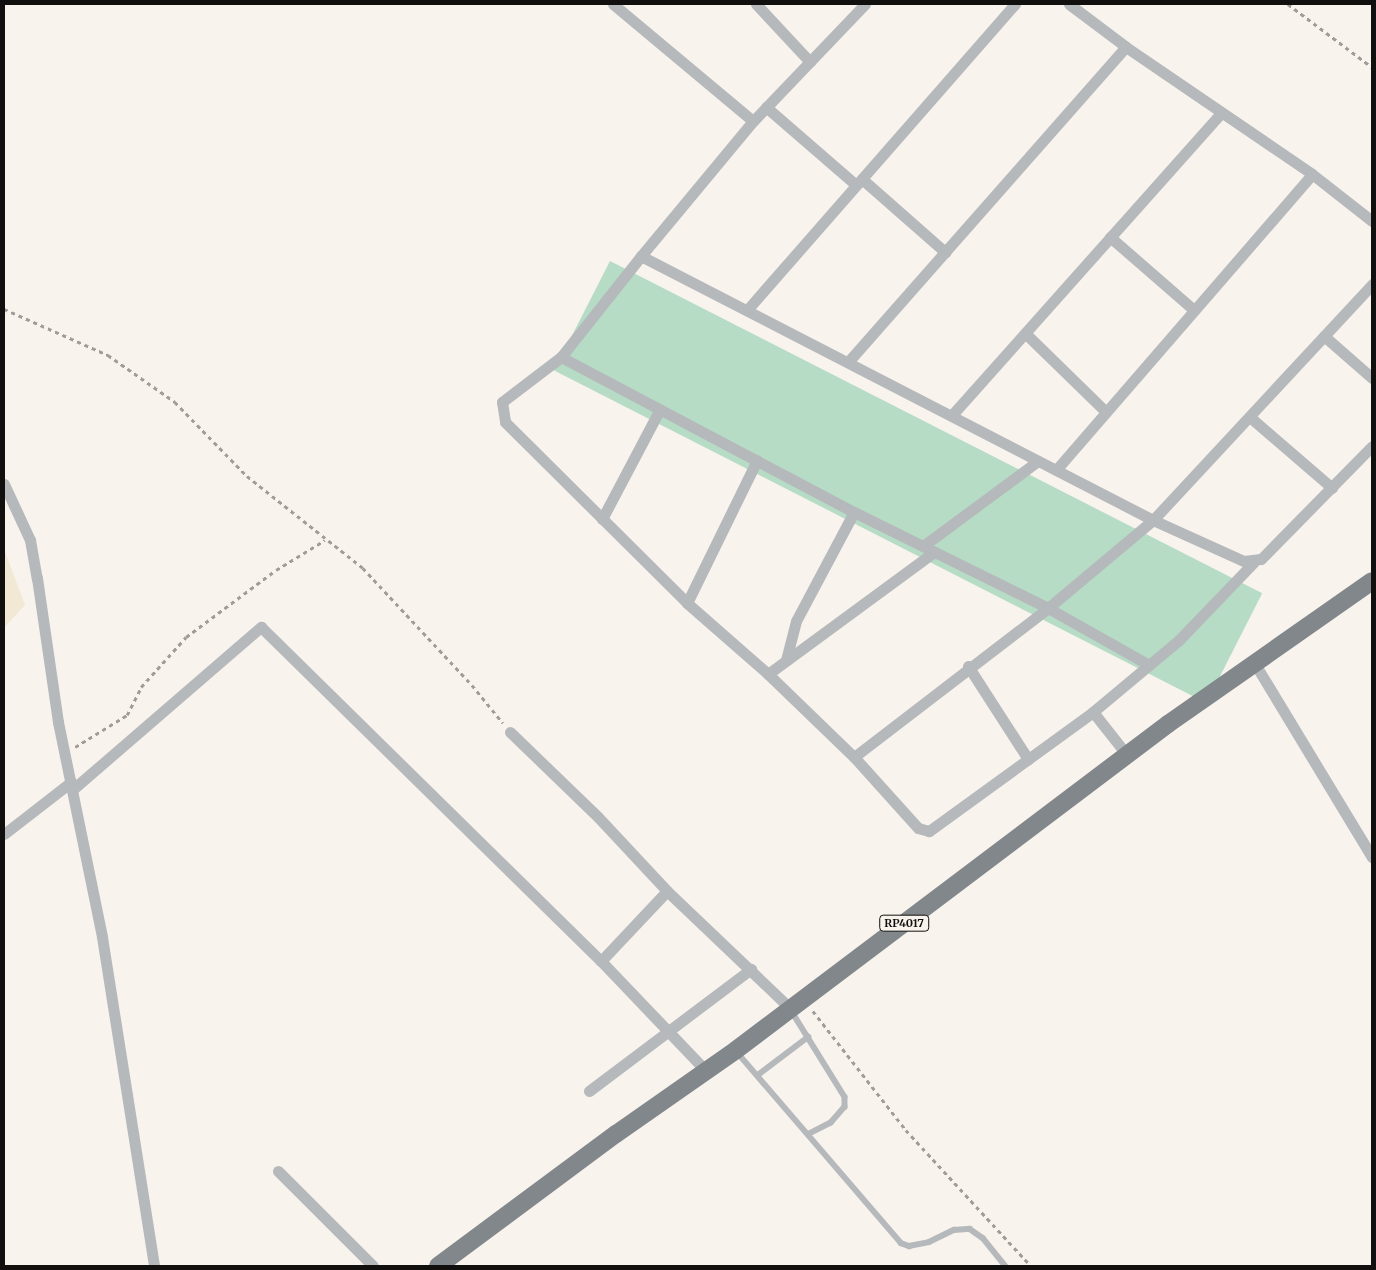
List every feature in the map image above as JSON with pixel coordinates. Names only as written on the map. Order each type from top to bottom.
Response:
[{"type":"main road","name":"RP4017","points":[[438,1266],[616,1134],[707,1072],[1127,755],[1372,581]]},
{"type":"street","points":[[613,4],[753,121]]},
{"type":"street","points":[[756,4],[810,62]]},
{"type":"street","points":[[865,4],[753,121],[641,256],[561,357],[502,402],[502,416],[508,426],[686,603],[768,674],[854,758],[923,831],[929,831],[1092,712],[1179,640],[1253,562],[1261,559],[1372,446]]},
{"type":"street","points":[[747,310],[1015,4]]},
{"type":"street","points":[[1069,4],[1126,47],[1312,174],[1372,221]]},
{"type":"street","points":[[848,362],[1126,47]]},
{"type":"street","points":[[766,107],[944,252]]},
{"type":"street","points":[[952,415],[1221,113]]},
{"type":"street","points":[[1056,470],[1312,174]]},
{"type":"street","points":[[1110,237],[1194,310]]},
{"type":"street","points":[[641,256],[1154,520],[1253,562]]},
{"type":"street","points":[[854,758],[968,666],[1048,608],[1154,520],[1251,418],[1372,284]]},
{"type":"street","points":[[1025,333],[1106,412]]},
{"type":"street","points":[[1324,336],[1372,378]]},
{"type":"street","points":[[561,357],[659,411],[757,460],[854,512],[1048,608],[1149,665]]},
{"type":"street","points":[[602,520],[659,411]]},
{"type":"street","points":[[1251,418],[1332,488]]},
{"type":"street","points":[[686,603],[757,460]]},
{"type":"street","points":[[923,546],[1038,461]]},
{"type":"street","points":[[4,484],[30,540],[65,753],[105,957],[154,1266]]},
{"type":"street","points":[[786,660],[796,621],[854,512]]},
{"type":"street","points":[[768,674],[934,552]]},
{"type":"street","points":[[4,834],[71,786],[262,627],[601,961],[707,1072]]},
{"type":"street","points":[[1255,664],[1372,857]]},
{"type":"street","points":[[968,666],[1028,759]]},
{"type":"street","points":[[1092,712],[1127,755]]},
{"type":"street","points":[[510,732],[598,817],[668,891],[750,969],[796,1003]]},
{"type":"street","points":[[601,961],[668,891]]},
{"type":"street","points":[[589,1091],[750,969]]},
{"type":"street","points":[[278,1171],[373,1266]]},
{"type":"lane","points":[[796,1003],[808,1037],[845,1097],[845,1107],[831,1123],[809,1134]]},
{"type":"lane","points":[[758,1075],[808,1037]]},
{"type":"lane","points":[[736,1050],[901,1243],[909,1246],[923,1244],[954,1230],[970,1229],[983,1238],[1006,1266]]},
{"type":"path","points":[[1288,4],[1372,67]]},
{"type":"path","points":[[4,309],[81,340],[134,371],[175,402],[247,476],[325,540],[354,559],[472,685],[510,732]]},
{"type":"path","points":[[65,753],[127,714],[141,687],[186,637],[276,570],[325,540]]},
{"type":"path","points":[[796,1003],[906,1130],[1031,1266]]},
{"type":"shaded area","points":[[4,549],[25,605],[4,628]]},
{"type":"green space","points":[[610,261],[1262,593],[1206,703],[554,371]]}]
